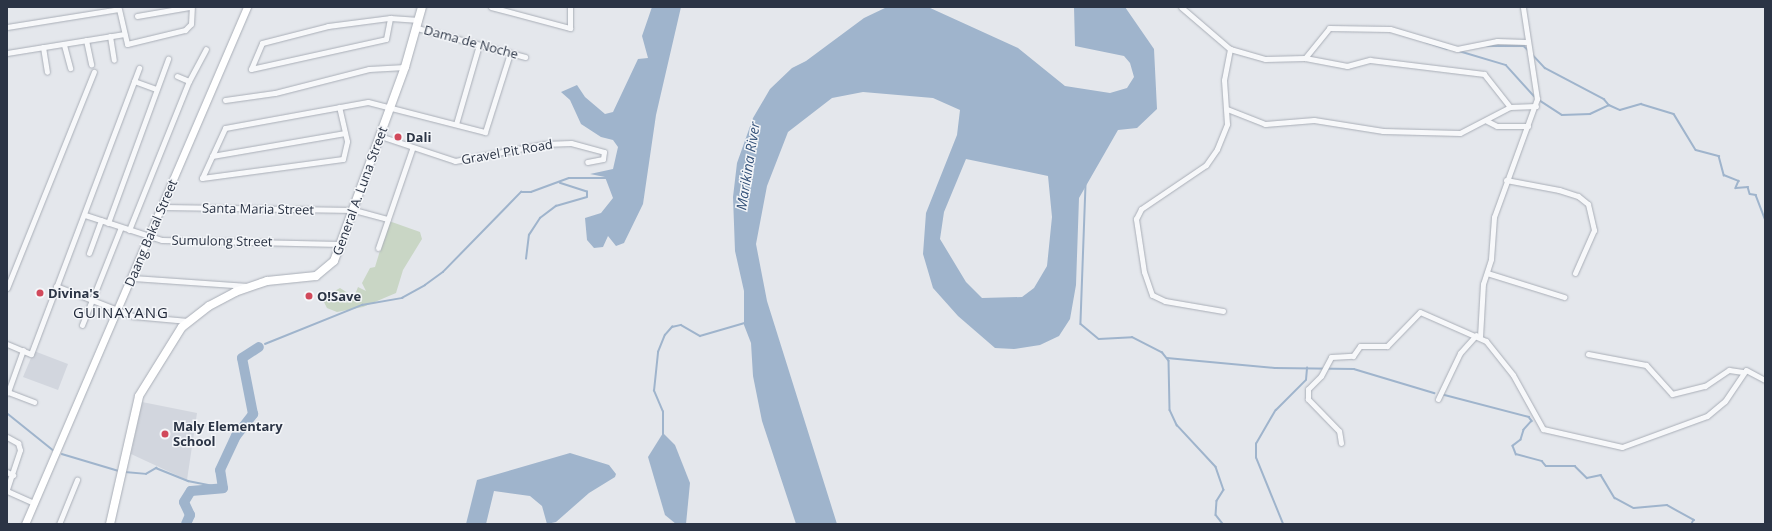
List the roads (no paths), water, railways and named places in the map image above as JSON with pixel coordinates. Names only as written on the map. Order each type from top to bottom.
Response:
[{"type":"main road","name":"General A. Luna Street","points":[[110,524],[142,389],[172,341],[188,322],[214,303],[250,286],[323,273],[334,261],[354,210],[405,67],[422,7]]},
{"type":"street","points":[[137,16],[189,7]]},
{"type":"street","points":[[7,27],[117,8],[120,11],[127,44],[184,30],[191,24],[192,7]]},
{"type":"street","name":"Daang Bakal Street","points":[[25,524],[54,454],[133,278],[247,7]]},
{"type":"street","points":[[491,7],[570,28],[570,7]]},
{"type":"street","points":[[1182,7],[1230,49],[1265,59],[1305,58],[1347,66],[1370,60],[1484,74],[1510,107]]},
{"type":"street","points":[[1438,399],[1460,353],[1478,336],[1494,217],[1506,180],[1536,106],[1536,92],[1526,42],[1523,7]]},
{"type":"street","name":"Dama de Noche","points":[[390,18],[386,39],[251,69],[262,43],[328,26],[390,18],[418,24],[479,45],[525,57]]},
{"type":"street","points":[[1305,58],[1329,28],[1390,29],[1457,49],[1498,41],[1526,42]]},
{"type":"street","points":[[7,53],[64,45],[124,34]]},
{"type":"street","points":[[110,36],[114,60]]},
{"type":"street","points":[[86,40],[91,64]]},
{"type":"street","points":[[64,45],[70,68]]},
{"type":"street","points":[[456,124],[479,45]]},
{"type":"street","points":[[43,47],[47,72]]},
{"type":"street","points":[[129,230],[189,82],[206,49]]},
{"type":"street","points":[[1223,311],[1165,301],[1152,295],[1144,272],[1136,219],[1141,209],[1208,162],[1227,124],[1224,80],[1230,49]]},
{"type":"street","points":[[339,107],[345,133],[343,159],[202,178],[225,128],[339,107],[368,102],[485,132],[510,54]]},
{"type":"street","points":[[108,223],[168,59]]},
{"type":"street","points":[[225,100],[275,93],[369,69],[405,67]]},
{"type":"street","points":[[7,344],[31,354],[56,286],[85,215],[139,68]]},
{"type":"street","points":[[7,288],[94,72]]},
{"type":"street","points":[[177,76],[189,82]]},
{"type":"street","points":[[134,81],[156,89]]},
{"type":"street","points":[[1227,109],[1265,124],[1314,120],[1395,132],[1418,129],[1460,133],[1510,107],[1536,106]]},
{"type":"street","points":[[1487,120],[1497,126],[1528,126]]},
{"type":"street","points":[[212,156],[345,133]]},
{"type":"street","name":"Gravel Pit Road","points":[[380,136],[412,149],[455,161],[544,144],[589,146],[603,151],[604,158],[586,162]]},
{"type":"street","points":[[378,248],[412,149]]},
{"type":"street","points":[[1506,180],[1559,190],[1578,196],[1588,204],[1594,230],[1575,273]]},
{"type":"street","name":"Santa Maria Street","points":[[163,207],[354,210],[388,219]]},
{"type":"street","name":"Sumulong Street","points":[[85,215],[150,238],[340,244]]},
{"type":"street","points":[[89,253],[101,220]]},
{"type":"street","points":[[82,325],[94,299],[121,227]]},
{"type":"street","points":[[1487,273],[1564,297]]},
{"type":"street","points":[[133,278],[250,286]]},
{"type":"street","points":[[56,286],[94,299],[133,316],[188,322]]},
{"type":"street","points":[[1341,443],[1339,431],[1306,394],[1324,372],[1331,357],[1350,357],[1360,346],[1387,346],[1420,312],[1478,336],[1513,375],[1543,429],[1622,447],[1707,416],[1725,401],[1743,372]]},
{"type":"street","points":[[23,350],[8,392],[34,402]]},
{"type":"street","points":[[1588,354],[1646,365],[1672,394],[1705,386],[1729,370],[1743,372],[1750,370],[1765,380]]},
{"type":"street","points":[[7,437],[18,442],[20,450],[7,490],[34,503]]},
{"type":"street","points":[[7,472],[13,475]]},
{"type":"street","points":[[59,524],[77,480]]},
{"type":"water","points":[[652,7],[681,7],[656,115],[643,204],[624,243],[616,246],[608,236],[603,247],[594,248],[587,240],[585,218],[601,213],[613,198],[605,177],[590,174],[613,169],[618,147],[613,140],[601,137],[581,124],[570,100],[561,92],[577,85],[585,97],[605,114],[613,112],[638,59],[648,58],[642,36]]},
{"type":"water","name":"Marikina River","points":[[887,7],[928,7],[1018,48],[1065,86],[1110,93],[1127,88],[1134,77],[1130,63],[1124,56],[1075,46],[1074,7],[1125,7],[1154,49],[1157,109],[1137,128],[1118,130],[1079,198],[1076,285],[1070,319],[1059,336],[1040,345],[1014,349],[995,348],[958,316],[933,288],[923,254],[926,213],[957,135],[960,110],[933,98],[863,92],[832,98],[788,132],[767,186],[756,244],[767,301],[837,524],[796,524],[762,421],[753,376],[751,343],[744,325],[744,291],[735,251],[733,197],[737,163],[753,118],[770,89],[792,68],[806,61],[864,18]],"holes":[[[966,159],[1048,176],[1052,217],[1047,266],[1034,288],[1022,297],[982,298],[966,282],[940,239],[944,212]]]},
{"type":"water","points":[[663,433],[675,445],[690,483],[686,524],[676,524],[665,515],[648,457]]},
{"type":"water","points":[[570,453],[609,465],[616,474],[615,477],[589,493],[556,522],[547,524],[542,506],[530,496],[494,491],[486,524],[466,524],[477,480]]},
{"type":"waterway","points":[[1426,42],[1447,49]]},
{"type":"waterway","points":[[1487,46],[1524,46],[1528,50]]},
{"type":"waterway","points":[[1459,51],[1506,65],[1534,96]]},
{"type":"waterway","points":[[1532,54],[1545,68],[1604,99],[1609,105]]},
{"type":"waterway","points":[[1539,100],[1562,115],[1590,114],[1609,105],[1620,110],[1641,104],[1674,114],[1696,150],[1719,156],[1724,175],[1739,181],[1736,188],[1748,187],[1750,194],[1756,195],[1765,218]]},
{"type":"waterway","points":[[265,344],[362,305],[402,298],[425,285],[443,272],[521,192],[531,192],[569,178],[607,178]]},
{"type":"waterway","points":[[526,259],[529,235],[540,218],[556,206],[587,197],[587,192],[560,183]]},
{"type":"waterway","points":[[1086,185],[1081,324],[1099,339],[1132,337],[1162,352],[1169,361],[1170,410],[1177,425],[1216,467],[1224,490],[1217,501],[1216,515],[1223,524]]},
{"type":"waterway","points":[[663,435],[663,412],[654,391],[658,352],[665,335],[672,327],[681,325],[700,336],[745,323]]},
{"type":"waterway","points":[[186,524],[190,515],[184,502],[191,491],[223,488],[220,470],[236,436],[253,414],[242,358],[259,347]]},
{"type":"waterway","points":[[1167,358],[1275,368],[1354,369],[1434,393]]},
{"type":"waterway","points":[[1283,524],[1256,458],[1256,444],[1276,410],[1306,380],[1307,368]]},
{"type":"waterway","points":[[1441,394],[1529,417],[1532,421],[1524,430],[1521,440],[1513,446],[1516,454],[1542,461],[1546,466],[1575,466],[1587,478],[1601,475],[1615,498],[1634,508],[1667,505],[1694,520],[1692,524]]},
{"type":"waterway","points":[[7,413],[53,450]]},
{"type":"waterway","points":[[62,454],[119,471]]},
{"type":"waterway","points":[[125,472],[146,474],[156,468],[188,481],[223,488]]},
{"type":"place","name":"Dali","points":[[398,137]]},
{"type":"place","name":"Divina's","points":[[40,293]]},
{"type":"place","name":"O!Save","points":[[309,296]]},
{"type":"place","name":"Maly Elementary School","points":[[165,434]]},
{"type":"district","name":"GUINAYANG","points":[[121,313]]}]
